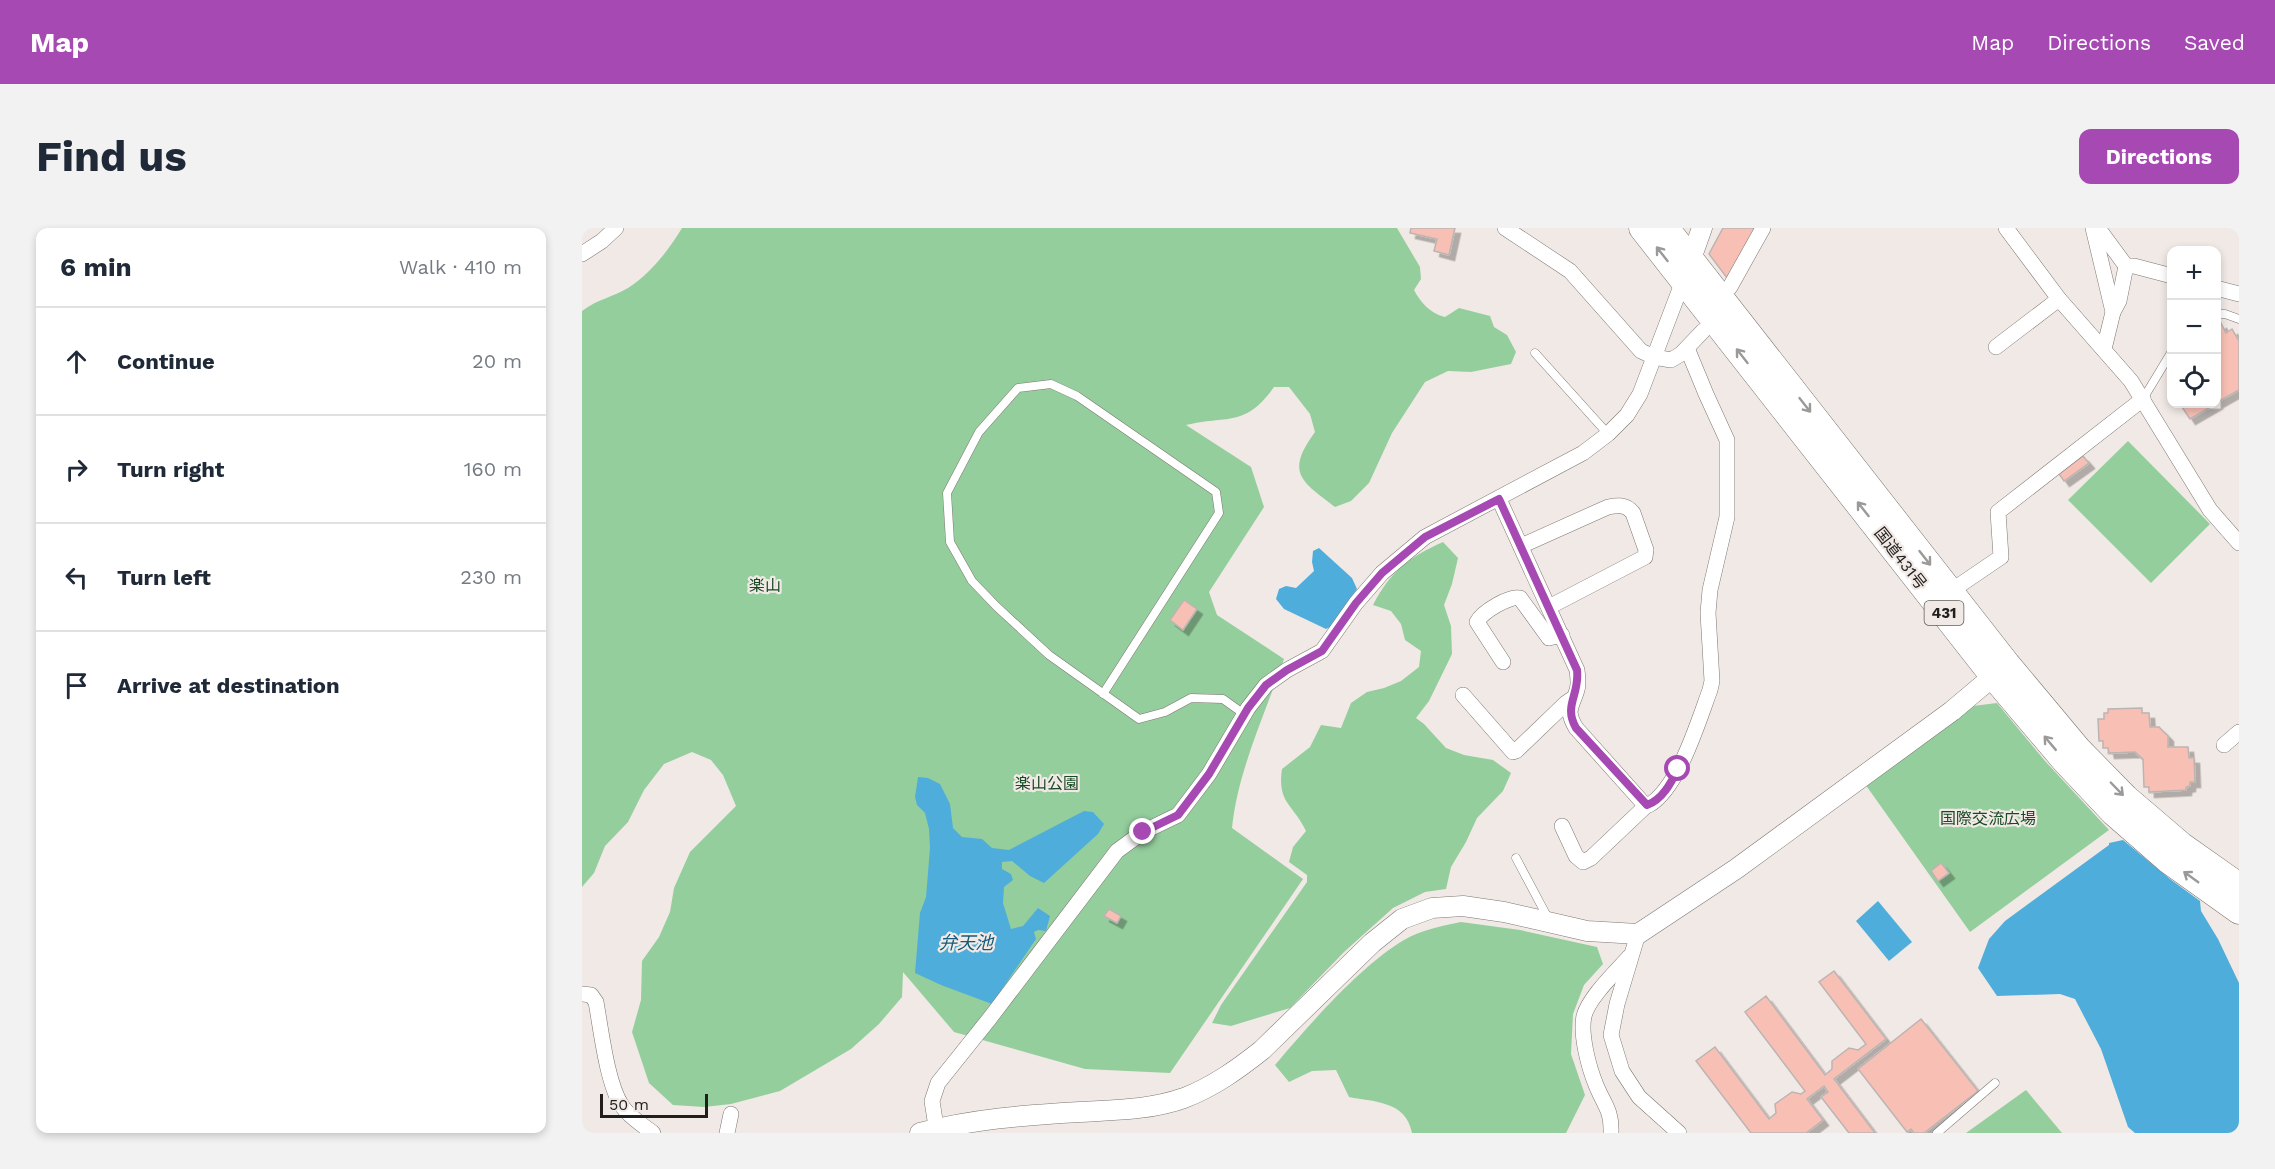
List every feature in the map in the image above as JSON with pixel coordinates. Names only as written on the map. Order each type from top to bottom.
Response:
[{"type":"highway","name":"国道431号","points":[[1642,228],[1687,270],[1951,591],[2000,670],[2126,798],[2181,845],[2239,886]]},
{"type":"highway","name":"国道431号","points":[[1666,228],[1687,270],[2000,670],[2064,760],[2114,813],[2169,861],[2239,911]]},
{"type":"street","points":[[582,254],[602,242],[616,228]]},
{"type":"street","points":[[1505,228],[1570,271],[1641,351],[1654,357],[1671,360],[1688,348],[1703,331]]},
{"type":"street","points":[[1636,944],[1504,912],[1463,906],[1432,908],[1402,919],[1372,943],[1262,1050],[1203,1090],[1160,1104],[1133,1109],[1001,1118],[931,1132],[932,1101],[938,1083],[1117,851],[1143,832],[1178,815],[1209,774],[1244,714],[1266,685],[1287,670],[1322,651],[1356,603],[1382,573],[1425,537],[1583,453],[1608,434],[1627,415],[1640,394],[1702,228]]},
{"type":"street","points":[[1730,287],[1763,228]]},
{"type":"street","points":[[2006,228],[2059,299],[2104,349],[2143,399],[2210,510],[2239,543]]},
{"type":"street","points":[[2093,228],[2113,312]]},
{"type":"street","points":[[2098,228],[2126,266],[2119,301],[2113,312],[2104,349]]},
{"type":"street","points":[[2126,266],[2167,275]]},
{"type":"street","points":[[2221,289],[2239,294]]},
{"type":"street","points":[[1996,347],[2059,299]]},
{"type":"street","points":[[1562,826],[1576,856],[1583,862],[1591,858],[1647,805],[1657,799],[1671,782],[1710,690],[1712,681],[1707,613],[1727,517],[1727,440],[1688,348]]},
{"type":"street","points":[[1951,591],[2001,557],[1998,512],[2143,399]]},
{"type":"street","points":[[1499,499],[1577,670],[1578,688],[1572,699],[1571,715],[1576,728],[1647,805]]},
{"type":"street","points":[[1521,546],[1608,507],[1619,505],[1629,508],[1633,513],[1646,550],[1645,557],[1549,607]]},
{"type":"street","points":[[1503,662],[1477,622],[1480,616],[1511,597],[1520,598],[1549,638],[1562,634]]},
{"type":"street","points":[[1611,1133],[1611,1118],[1596,1085],[1585,1048],[1584,1016],[1599,990],[1636,944],[1952,711],[2000,670]]},
{"type":"street","points":[[1463,695],[1513,752],[1572,699]]},
{"type":"street","points":[[2224,746],[2239,732]]},
{"type":"street","points":[[1636,944],[1617,1004],[1611,1035],[1622,1071],[1639,1097],[1679,1133]]},
{"type":"street","points":[[582,994],[591,995],[596,1002],[608,1065],[620,1104],[653,1133]]},
{"type":"street","points":[[727,1133],[730,1114]]},
{"type":"lane","points":[[2221,314],[2239,319]]},
{"type":"lane","points":[[1535,354],[1608,434]]},
{"type":"lane","points":[[2143,399],[2170,354]]},
{"type":"lane","points":[[1103,694],[1219,513],[1216,492],[1077,396],[1051,384],[1018,387],[979,432],[947,493],[950,542],[972,581],[1049,655],[1103,694],[1139,719],[1165,712],[1191,698],[1223,699],[1244,714]]},
{"type":"lane","points":[[1516,858],[1550,923]]},
{"type":"lane","points":[[1937,1133],[1995,1083]]},
{"type":"green space","name":"楽山","points":[[682,228],[1397,228],[1420,267],[1421,279],[1414,290],[1426,307],[1445,317],[1459,308],[1490,316],[1494,327],[1507,335],[1516,352],[1511,364],[1471,372],[1448,371],[1425,382],[1392,433],[1369,483],[1351,501],[1335,507],[1313,490],[1301,475],[1299,467],[1301,457],[1315,432],[1310,414],[1289,387],[1274,387],[1254,409],[1235,418],[1186,425],[1251,467],[1264,507],[1209,592],[1217,615],[1284,659],[1246,764],[1232,828],[1303,879],[1170,1073],[1085,1069],[954,1032],[903,972],[902,997],[879,1024],[851,1049],[780,1091],[731,1104],[704,1107],[673,1105],[649,1083],[632,1032],[641,1000],[642,961],[659,937],[670,912],[674,888],[690,852],[736,806],[723,775],[711,760],[692,752],[664,764],[644,790],[628,822],[605,846],[594,873],[582,887],[582,311],[628,288],[644,276],[671,245]]},
{"type":"green space","points":[[2128,441],[2210,524],[2151,583],[2068,500]]},
{"type":"green space","points":[[1443,542],[1458,558],[1444,605],[1451,626],[1452,654],[1429,701],[1416,718],[1446,748],[1464,755],[1493,760],[1511,773],[1503,791],[1477,818],[1451,867],[1446,889],[1425,892],[1393,908],[1344,952],[1290,1008],[1231,1026],[1212,1023],[1221,1005],[1307,882],[1307,875],[1289,862],[1293,847],[1306,831],[1284,796],[1281,780],[1282,769],[1310,747],[1321,725],[1341,728],[1351,703],[1367,692],[1401,681],[1419,667],[1421,651],[1405,640],[1401,624],[1391,611],[1373,605],[1386,583],[1402,567],[1410,560]]},
{"type":"green space","name":"国際交流広場","points":[[1997,703],[2045,761],[2109,830],[1970,932],[1865,784],[1973,706]]},
{"type":"green space","points":[[1461,922],[1520,930],[1597,947],[1603,964],[1584,985],[1573,1014],[1571,1054],[1585,1095],[1566,1133],[1412,1133],[1409,1122],[1396,1109],[1379,1102],[1349,1097],[1336,1070],[1312,1071],[1289,1082],[1275,1065],[1336,997],[1387,951],[1417,934]]},
{"type":"green space","points":[[2026,1090],[2062,1133],[1966,1133]]},
{"type":"water","points":[[1319,548],[1352,578],[1357,589],[1332,626],[1326,629],[1284,609],[1276,599],[1279,589],[1286,586],[1296,588],[1314,571],[1313,551]]},
{"type":"water","name":"弁天池","points":[[918,777],[928,778],[940,784],[950,804],[953,828],[962,837],[982,839],[992,848],[1009,850],[1084,811],[1093,812],[1104,824],[1098,834],[1044,883],[1030,876],[1012,861],[1002,862],[1002,869],[1011,874],[1013,880],[1004,887],[1003,903],[1011,929],[1023,926],[1038,908],[1050,916],[1046,931],[1034,932],[1036,939],[992,1004],[915,973],[920,913],[926,897],[930,848],[925,813],[917,805],[915,797]]},
{"type":"water","points":[[2123,840],[2200,901],[2201,911],[2218,939],[2239,983],[2239,1133],[2135,1133],[2128,1127],[2101,1049],[2075,999],[2060,994],[1997,996],[1978,968],[1989,939],[2005,921],[2109,843]]},
{"type":"water","points":[[1878,901],[1912,942],[1889,961],[1856,921]]},
{"type":"building","points":[[1411,228],[1455,228],[1449,255],[1434,251],[1437,239],[1410,233]]},
{"type":"building","points":[[1723,228],[1755,228],[1727,278],[1709,254]]},
{"type":"building","points":[[2221,323],[2226,333],[2232,329],[2239,341],[2239,390],[2221,400]]},
{"type":"building","points":[[2183,408],[2209,408],[2190,419]]},
{"type":"building","points":[[2083,456],[2089,463],[2064,481],[2059,474]]},
{"type":"building","points":[[1184,600],[1197,609],[1183,630],[1170,620]]},
{"type":"building","points":[[2142,708],[2142,713],[2149,713],[2150,727],[2159,727],[2168,736],[2168,747],[2188,747],[2189,758],[2194,758],[2195,782],[2190,782],[2186,790],[2149,792],[2149,787],[2144,787],[2143,759],[2135,752],[2109,753],[2108,748],[2103,748],[2103,741],[2099,741],[2098,719],[2104,719],[2104,713],[2108,713],[2108,709]]},
{"type":"building","points":[[1941,863],[1949,873],[1938,881],[1931,871]]},
{"type":"building","points":[[1109,909],[1121,916],[1117,923],[1104,916]]},
{"type":"building","points":[[1834,971],[1886,1039],[1834,1079],[1875,1133],[1849,1133],[1821,1097],[1828,1092],[1824,1086],[1807,1099],[1823,1120],[1806,1133],[1751,1133],[1696,1061],[1715,1047],[1769,1119],[1776,1113],[1775,1104],[1792,1092],[1801,1094],[1805,1091],[1745,1012],[1766,996],[1825,1075],[1832,1069],[1832,1061],[1849,1048],[1858,1050],[1866,1044],[1819,982]]},
{"type":"building","points":[[1921,1019],[1978,1091],[1924,1133],[1914,1133],[1911,1129],[1907,1132],[1858,1069]]},
{"type":"route","points":[[1143,832],[1178,815],[1209,774],[1248,708],[1266,685],[1287,670],[1322,651],[1356,603],[1382,573],[1425,537],[1499,499],[1575,663],[1578,688],[1570,706],[1572,721],[1576,728],[1644,804],[1653,803],[1665,791],[1678,769]]},
{"type":"park label","name":"楽山公園","points":[[1047,783]]}]
